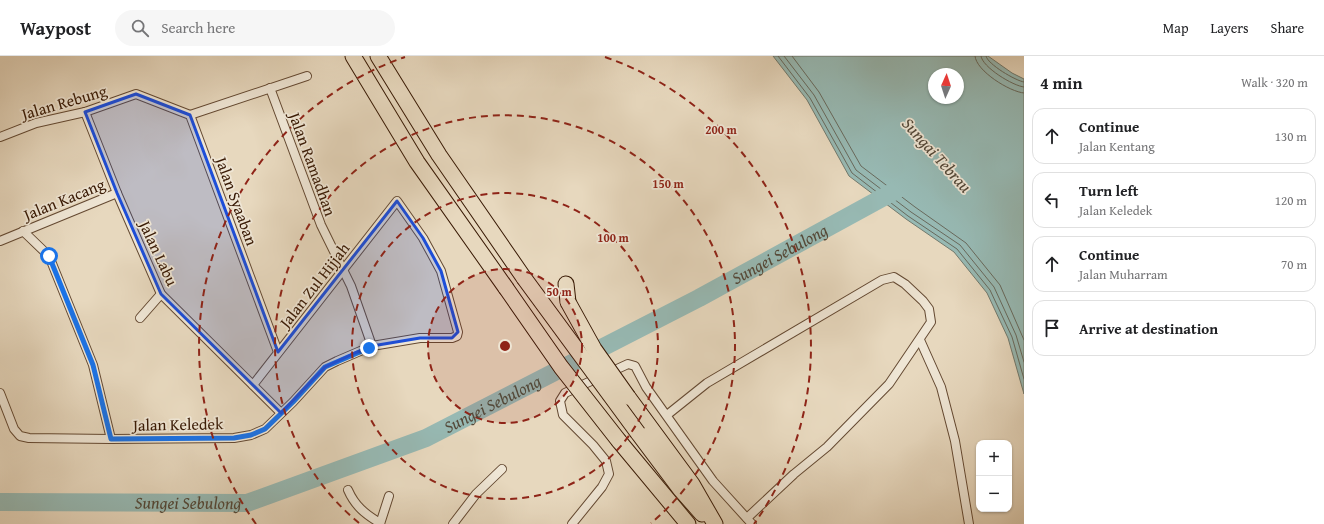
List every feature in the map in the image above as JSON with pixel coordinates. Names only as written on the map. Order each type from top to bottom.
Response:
[{"type":"highway","points":[[353,56],[417,162],[561,367],[619,441],[688,524]]},
{"type":"highway","points":[[378,56],[439,155],[524,278],[680,489],[710,524]]},
{"type":"highway","points":[[566,284],[568,302],[594,349],[692,484],[715,524]]},
{"type":"street","points":[[190,115],[306,76]]},
{"type":"street","name":"Jalan Ramadhan","points":[[270,88],[321,226],[359,306],[372,346]]},
{"type":"street","name":"Jalan Rebung","points":[[0,137],[36,123],[86,112],[136,94],[190,115]]},
{"type":"street","name":"Jalan Labu","points":[[86,112],[117,193],[161,294],[281,413]]},
{"type":"street","name":"Jalan Syaaban","points":[[190,115],[278,352]]},
{"type":"street","name":"Jalan Kacang","points":[[0,241],[117,193]]},
{"type":"street","name":"Jalan Zul Hijjah","points":[[253,385],[278,352],[290,340],[397,201]]},
{"type":"street","name":"Jalan Keledek","points":[[0,393],[14,429],[20,436],[111,439],[234,438],[251,435],[265,429],[325,367],[372,346],[420,338],[452,338],[457,336],[458,332],[441,271],[423,238],[397,201]]},
{"type":"street","points":[[23,231],[49,256],[93,365],[111,439]]},
{"type":"street","points":[[572,524],[602,487],[609,474],[606,461],[593,445],[563,415],[560,401],[565,393],[628,364],[635,366],[646,386],[713,481],[750,521],[794,474],[827,447],[889,384],[931,322],[929,309],[905,284],[894,277],[882,280],[706,383],[667,415]]},
{"type":"street","points":[[140,318],[161,294]]},
{"type":"street","points":[[920,340],[941,387],[955,441],[969,524]]},
{"type":"street","points":[[453,524],[476,494],[502,469]]},
{"type":"street","points":[[348,490],[354,502],[362,512],[380,524],[389,496]]},
{"type":"highlighted area","points":[[136,94],[190,115],[278,352],[397,201],[423,238],[441,271],[458,332],[452,338],[420,338],[372,346],[355,353],[325,367],[281,413],[161,294],[117,193],[85,112]]},
{"type":"water","name":"Sungai Tebrau","points":[[773,56],[988,56],[1012,73],[1024,79],[1024,394],[1008,338],[987,293],[954,252],[906,219],[849,176],[807,100]]},
{"type":"waterway","name":"Sungei Sebulong","points":[[0,502],[247,503],[426,438],[699,298],[902,187]]},
{"type":"route","points":[[49,256],[93,365],[111,439],[234,438],[251,435],[265,429],[293,402],[325,367],[369,348]]}]
